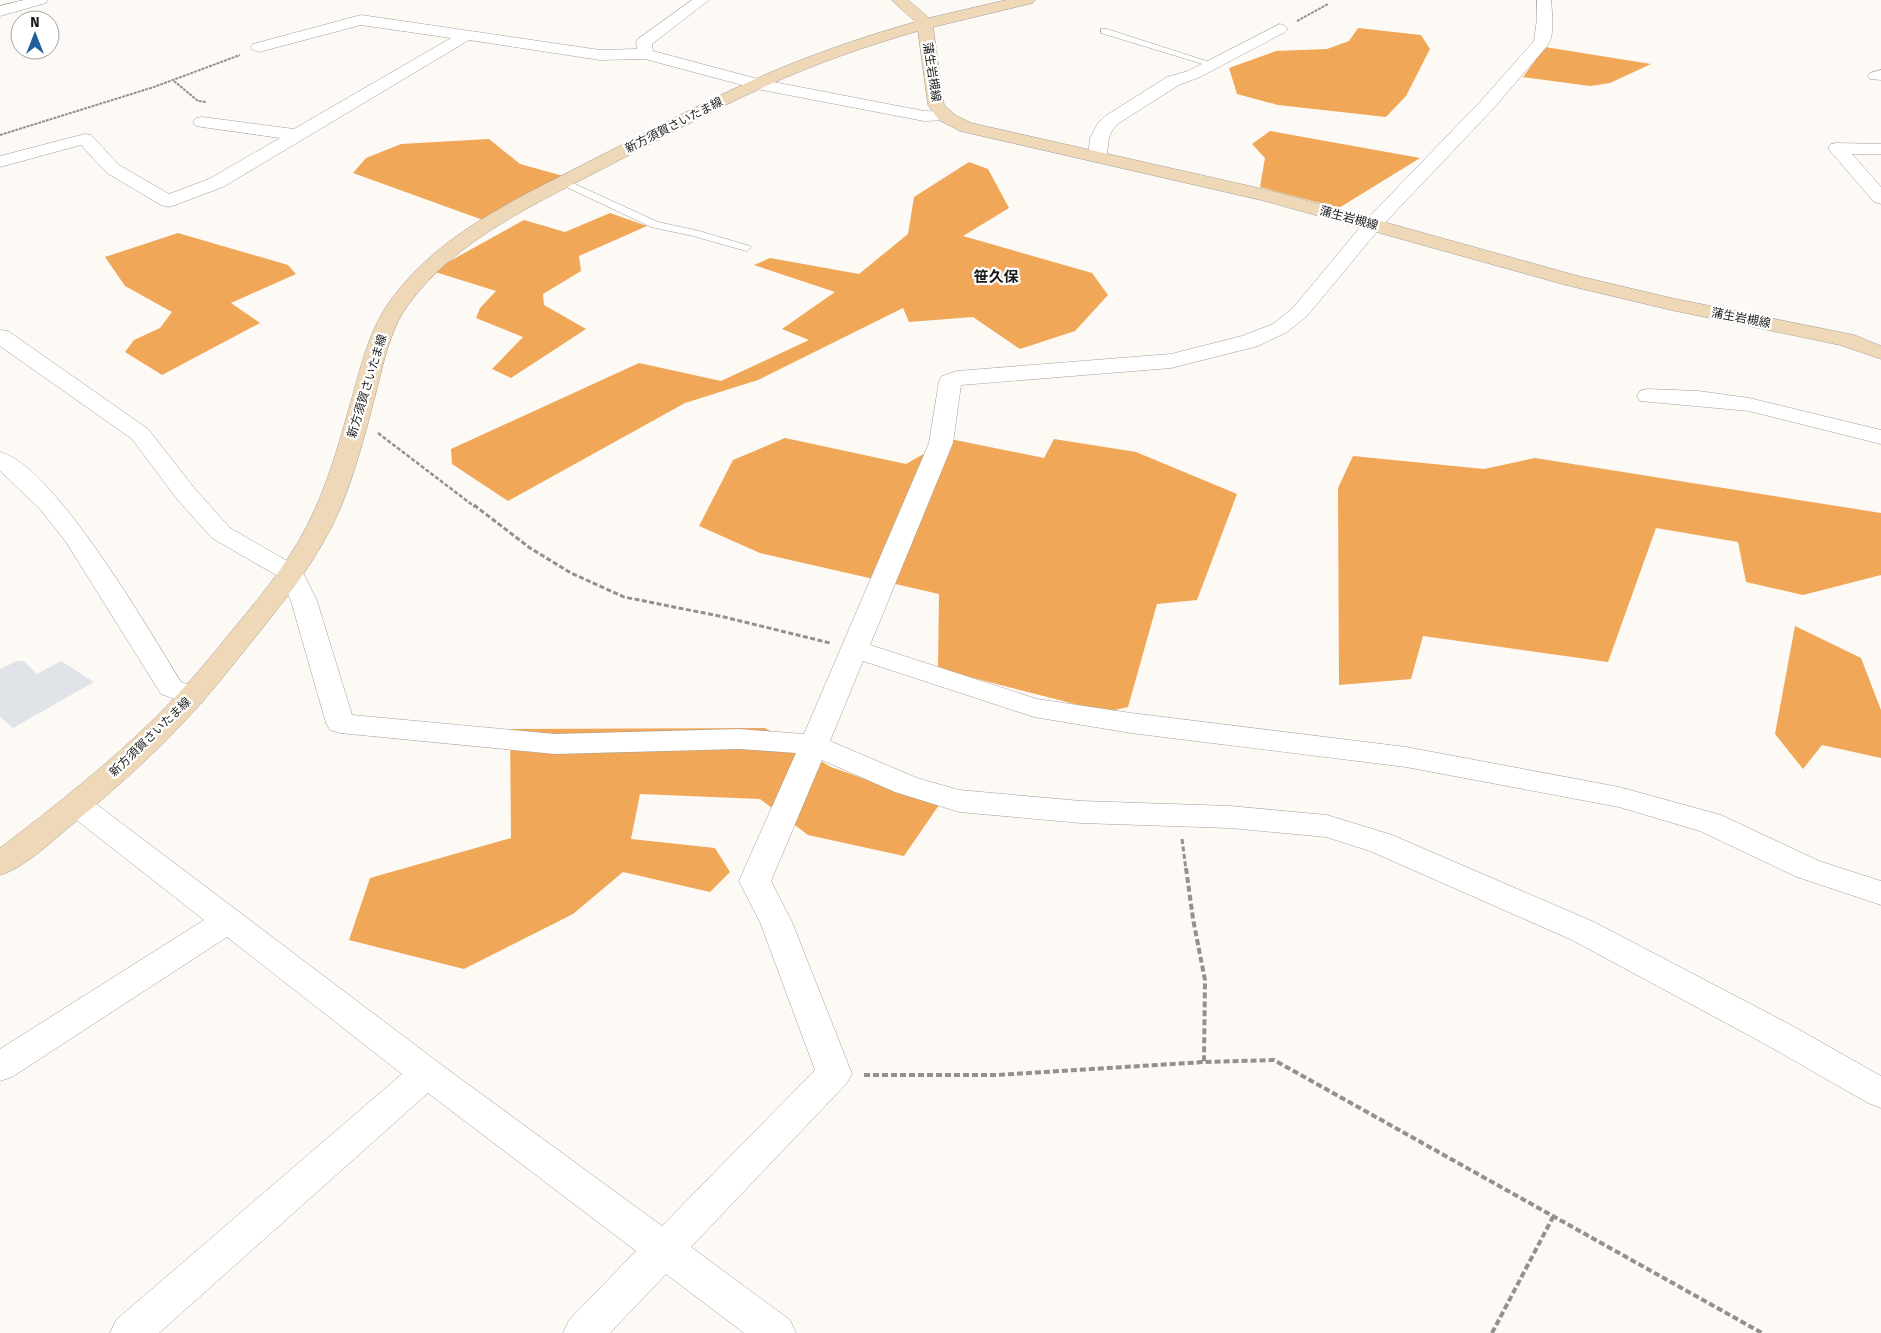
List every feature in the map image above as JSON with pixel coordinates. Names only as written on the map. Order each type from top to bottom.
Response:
[{"type":"main road","name":"蒲生岩槻線","points":[[899,0],[917,14],[925,24],[936,105],[945,116],[966,127],[1268,196],[1582,283],[1671,304],[1822,334],[1876,348]]},
{"type":"main road","name":"新方須賀さいたま線","points":[[0,864],[76,804],[148,740],[192,696],[292,574],[324,516],[339,481],[376,349],[386,324],[399,303],[418,279],[471,236],[564,182],[757,84],[852,46],[925,24],[1028,0]]},
{"type":"street","points":[[0,10],[41,0]]},
{"type":"street","points":[[645,54],[644,42],[702,0]]},
{"type":"street","points":[[583,1333],[834,1074],[776,922],[755,881],[941,443],[950,381],[957,378],[1171,361],[1250,341],[1280,328],[1300,312],[1373,224],[1486,106],[1542,42],[1545,19],[1544,0]]},
{"type":"street","points":[[360,20],[370,3]]},
{"type":"street","points":[[259,47],[360,20],[600,55],[645,54],[757,84],[924,116],[945,116]]},
{"type":"street","points":[[1097,157],[1099,138],[1104,127],[1113,119],[1174,81],[1280,29]]},
{"type":"street","points":[[0,162],[85,139],[113,168],[168,201],[216,183],[465,36]]},
{"type":"street","points":[[202,122],[297,135]]},
{"type":"street","points":[[1881,149],[1837,148],[1881,198]]},
{"type":"street","points":[[0,336],[140,434],[186,494],[221,533],[292,574],[304,601],[340,723],[555,744],[739,739],[814,745],[906,784],[959,801],[1081,812],[1230,817],[1327,826],[1381,843],[1583,931],[1777,1034],[1881,1093]]},
{"type":"street","points":[[1648,396],[1676,396],[1778,410],[1846,430],[1881,437]]},
{"type":"street","points":[[0,459],[11,467],[56,511],[87,554],[171,688],[192,696]]},
{"type":"street","points":[[855,649],[1034,708],[1131,723],[1406,757],[1619,797],[1710,823],[1808,869],[1881,893]]},
{"type":"street","points":[[76,804],[427,1073],[776,1333]]},
{"type":"street","points":[[0,1067],[229,920]]},
{"type":"street","points":[[130,1333],[427,1073]]},
{"type":"lane","points":[[1104,31],[1212,64]]},
{"type":"lane","points":[[564,182],[655,225],[695,233],[746,248]]},
{"type":"path","points":[[1280,29],[1328,4]]},
{"type":"path","points":[[0,135],[174,81],[212,68],[259,47]]},
{"type":"path","points":[[358,416],[522,542],[571,573],[624,597],[724,617],[855,649]]},
{"type":"path","points":[[1178,815],[1193,919],[1206,980],[1204,1062]]},
{"type":"path","points":[[834,1074],[997,1075],[1204,1062],[1274,1060],[1762,1333]]},
{"type":"path","points":[[1492,1333],[1553,1217]]},
{"type":"shaded area","points":[[1358,28],[1421,35],[1430,49],[1406,96],[1386,117],[1278,105],[1237,94],[1229,68],[1276,51],[1327,49],[1349,41]]},
{"type":"shaded area","points":[[1545,47],[1651,64],[1610,83],[1590,86],[1523,77]]},
{"type":"shaded area","points":[[1270,131],[1420,158],[1339,208],[1260,187],[1265,158],[1252,144]]},
{"type":"shaded area","points":[[489,139],[520,164],[567,177],[483,220],[353,173],[366,158],[401,144]]},
{"type":"shaded area","points":[[969,162],[988,169],[1009,208],[963,236],[1092,273],[1108,295],[1075,331],[1020,349],[973,317],[909,322],[903,308],[758,380],[685,403],[508,501],[452,464],[451,449],[639,363],[721,381],[809,340],[782,329],[835,292],[754,265],[770,258],[859,274],[908,234],[914,197]]},
{"type":"shaded area","points":[[610,213],[647,226],[579,256],[581,271],[543,294],[544,305],[586,329],[511,378],[492,369],[523,337],[476,318],[480,308],[496,291],[432,271],[524,220],[565,232]]},
{"type":"shaded area","points":[[178,233],[288,265],[296,274],[231,303],[260,323],[162,375],[125,352],[134,340],[160,328],[172,312],[125,286],[105,257]]},
{"type":"shaded area","points":[[785,438],[906,464],[950,439],[1044,458],[1054,439],[1136,452],[1237,494],[1197,600],[1157,604],[1128,707],[1106,712],[938,669],[939,594],[760,553],[699,526],[733,460]]},
{"type":"shaded area","points":[[1353,456],[1484,469],[1535,458],[1881,513],[1881,575],[1803,595],[1746,582],[1738,542],[1656,528],[1608,662],[1423,636],[1411,679],[1339,685],[1338,488]]},
{"type":"shaded area","points":[[1795,626],[1861,658],[1881,710],[1881,758],[1822,745],[1803,769],[1775,734]]},
{"type":"shaded area","points":[[765,728],[831,767],[939,805],[904,856],[808,835],[760,799],[640,794],[631,839],[715,848],[730,872],[710,892],[623,872],[573,914],[464,969],[349,940],[370,878],[511,838],[510,729]]},
{"type":"building","points":[[17,661],[24,661],[37,674],[61,661],[94,682],[13,728],[0,717],[0,669]]},
{"type":"district","name":"笹久保","points":[[996,277]]}]
